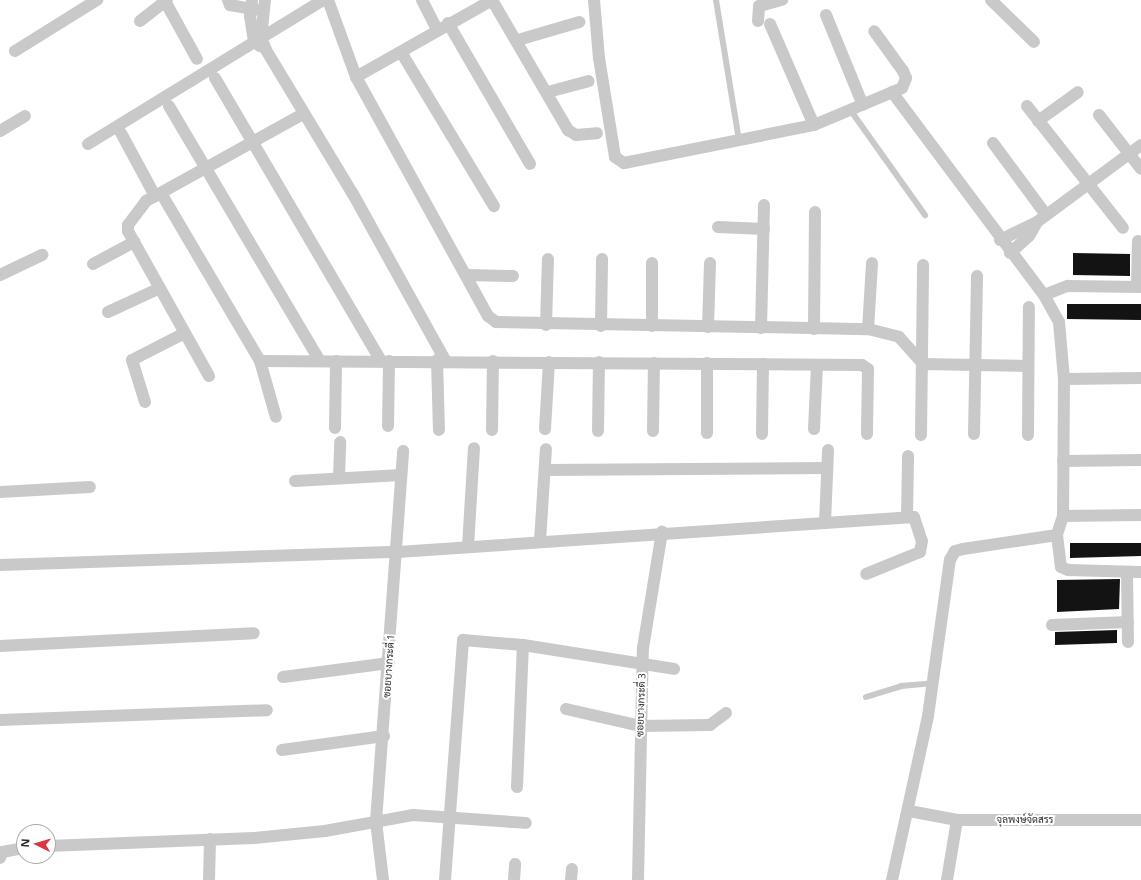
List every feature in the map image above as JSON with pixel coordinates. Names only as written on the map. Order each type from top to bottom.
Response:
[{"type":"street","points":[[15,51],[96,0]]},
{"type":"street","points":[[228,0],[230,5],[257,5],[258,40],[266,50],[303,114],[353,194],[441,360],[439,430]]},
{"type":"street","points":[[88,144],[323,0]]},
{"type":"street","points":[[328,0],[356,77],[488,316],[496,322],[546,325],[868,329],[899,337],[923,364],[1028,366]]},
{"type":"street","points":[[422,0],[442,27],[530,164]]},
{"type":"street","points":[[356,77],[492,0],[518,40],[572,133],[597,133]]},
{"type":"street","points":[[594,0],[599,58],[618,160],[627,163],[814,125],[851,111],[902,88],[906,78],[874,31]]},
{"type":"street","points":[[758,21],[756,10],[764,2],[782,0]]},
{"type":"street","points":[[991,0],[1034,42]]},
{"type":"street","points":[[140,21],[166,1],[197,59]]},
{"type":"street","points":[[826,15],[863,105]]},
{"type":"street","points":[[518,40],[579,22]]},
{"type":"street","points":[[770,24],[814,125]]},
{"type":"street","points":[[401,52],[494,206]]},
{"type":"street","points":[[215,78],[385,361],[388,426]]},
{"type":"street","points":[[548,92],[589,81]]},
{"type":"street","points":[[892,92],[1000,240],[1044,296],[1059,322],[1064,379],[1063,516],[1057,535],[1064,570],[1141,572]]},
{"type":"street","points":[[1038,121],[1078,92]]},
{"type":"street","points":[[169,106],[320,361]]},
{"type":"street","points":[[1027,106],[1086,186],[1123,228]]},
{"type":"street","points":[[210,376],[134,242],[128,225],[146,201],[303,114]]},
{"type":"street","points":[[1099,115],[1141,169]]},
{"type":"street","points":[[0,131],[25,116]]},
{"type":"street","points":[[121,133],[260,361],[276,417]]},
{"type":"street","points":[[993,143],[1041,218]]},
{"type":"street","points":[[1000,240],[1041,218],[1141,145]]},
{"type":"street","points":[[761,328],[764,205]]},
{"type":"street","points":[[814,329],[815,212]]},
{"type":"street","points":[[1010,253],[1029,236],[1041,218]]},
{"type":"street","points":[[718,227],[764,229]]},
{"type":"street","points":[[1044,296],[1068,286],[1139,287],[1138,241]]},
{"type":"street","points":[[92,264],[134,242]]},
{"type":"street","points":[[0,275],[42,255]]},
{"type":"street","points":[[546,325],[548,259]]},
{"type":"street","points":[[601,326],[602,259]]},
{"type":"street","points":[[652,263],[652,326]]},
{"type":"street","points":[[708,327],[710,263]]},
{"type":"street","points":[[868,329],[872,263]]},
{"type":"street","points":[[921,435],[923,266]]},
{"type":"street","points":[[466,275],[513,276]]},
{"type":"street","points":[[974,434],[977,276]]},
{"type":"street","points":[[108,312],[160,288]]},
{"type":"street","points":[[1028,435],[1029,306]]},
{"type":"street","points":[[145,402],[132,360],[185,332]]},
{"type":"street","points":[[260,361],[441,360],[763,364],[867,368],[866,434]]},
{"type":"street","points":[[335,428],[336,361]]},
{"type":"street","points":[[492,430],[493,361]]},
{"type":"street","points":[[545,429],[548,362]]},
{"type":"street","points":[[598,431],[600,362]]},
{"type":"street","points":[[653,431],[654,363]]},
{"type":"street","points":[[707,364],[707,433]]},
{"type":"street","points":[[762,434],[763,364]]},
{"type":"street","points":[[814,430],[817,366]]},
{"type":"street","points":[[1064,379],[1141,378]]},
{"type":"street","points":[[339,478],[340,442]]},
{"type":"street","points":[[468,546],[474,448]]},
{"type":"street","points":[[540,541],[546,449]]},
{"type":"street","points":[[825,522],[828,450]]},
{"type":"street","name":"ซอยบางกระดี่ 1","points":[[382,880],[376,821],[398,552],[403,451]]},
{"type":"street","points":[[907,516],[908,456]]},
{"type":"street","points":[[1063,461],[1141,460]]},
{"type":"street","points":[[545,470],[827,468]]},
{"type":"street","points":[[295,481],[402,475]]},
{"type":"street","points":[[0,492],[90,487]]},
{"type":"street","points":[[1063,516],[1141,515]]},
{"type":"street","points":[[0,565],[398,552],[662,532],[907,516],[915,521],[922,541],[920,552],[866,574]]},
{"type":"street","name":"ซอยบางกระดี่ 3","points":[[638,880],[642,663],[662,532]]},
{"type":"street","points":[[892,880],[909,811],[934,683],[947,568],[955,551],[1057,535]]},
{"type":"street","points":[[1127,572],[1128,642]]},
{"type":"street","points":[[1052,625],[1128,622]]},
{"type":"street","points":[[0,646],[254,633]]},
{"type":"street","points":[[445,880],[448,817],[461,645],[463,640],[469,639],[523,645],[674,669]]},
{"type":"street","points":[[516,787],[523,645]]},
{"type":"street","points":[[283,677],[389,663]]},
{"type":"street","points":[[566,709],[640,726],[710,725],[726,713]]},
{"type":"street","points":[[0,720],[267,710]]},
{"type":"street","points":[[282,750],[384,736]]},
{"type":"street","name":"จุลพงษ์จัดสรร","points":[[909,811],[957,820],[1141,820]]},
{"type":"street","points":[[56,846],[210,839],[325,831],[413,815],[526,823]]},
{"type":"street","points":[[946,880],[957,820]]},
{"type":"street","points":[[208,880],[210,839]]},
{"type":"street","points":[[0,858],[2,852],[16,849]]},
{"type":"street","points":[[514,880],[515,864]]},
{"type":"lane","points":[[716,0],[739,141]]},
{"type":"lane","points":[[851,111],[925,215]]},
{"type":"lane","points":[[866,697],[901,686],[934,683]]},
{"type":"building","points":[[1073,253],[1130,254],[1130,276],[1073,275]]},
{"type":"building","points":[[1067,304],[1141,304],[1141,320],[1067,319]]},
{"type":"building","points":[[1070,543],[1141,543],[1141,556],[1070,558]]},
{"type":"building","points":[[1120,579],[1119,609],[1057,612],[1057,580]]},
{"type":"building","points":[[1117,630],[1117,643],[1055,645],[1055,632]]}]
